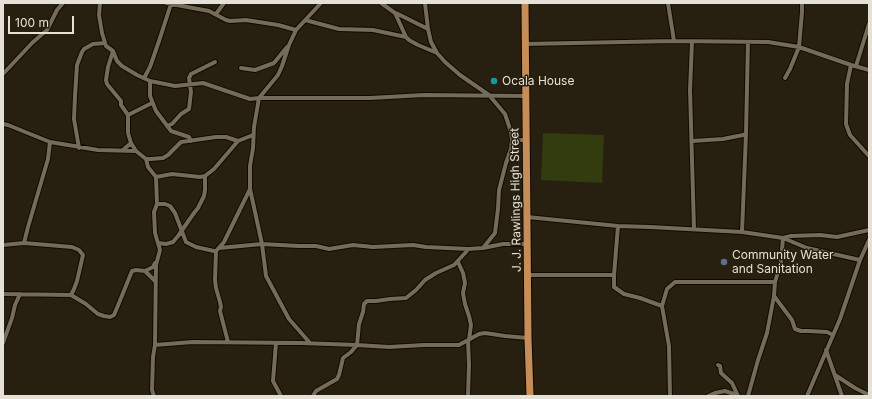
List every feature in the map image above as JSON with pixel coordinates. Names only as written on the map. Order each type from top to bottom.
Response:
[{"type":"main road","name":"J. J. Rawlings High Street","points":[[525,3],[527,275],[530,396]]},
{"type":"street","points":[[3,74],[32,43],[47,30],[57,10],[63,3]]},
{"type":"street","points":[[100,3],[99,15],[106,46],[113,52],[117,61],[122,66],[150,81],[174,86],[203,83],[250,99],[370,98],[424,95],[526,96]]},
{"type":"street","points":[[216,14],[224,3]]},
{"type":"street","points":[[241,68],[254,70],[274,63],[288,45],[296,30],[321,3]]},
{"type":"street","points":[[381,3],[395,13],[428,29]]},
{"type":"street","points":[[425,3],[431,42],[437,53],[460,75],[490,96],[505,114],[511,132],[511,149],[499,190],[495,233],[483,248]]},
{"type":"street","points":[[668,3],[674,41]]},
{"type":"street","points":[[785,78],[799,47],[802,3]]},
{"type":"street","points":[[144,78],[150,67],[159,41],[168,4],[209,11],[230,21],[246,20],[278,25],[296,30]]},
{"type":"street","points":[[395,13],[409,40],[437,53]]},
{"type":"street","points":[[305,20],[339,29],[373,30],[406,36]]},
{"type":"street","points":[[856,66],[869,24]]},
{"type":"street","points":[[525,44],[674,41],[774,43],[799,47],[869,70]]},
{"type":"street","points":[[692,42],[690,90],[694,229]]},
{"type":"street","points":[[742,232],[748,42]]},
{"type":"street","points":[[79,148],[74,119],[77,66],[84,49],[93,44],[105,43]]},
{"type":"street","points":[[288,45],[278,75],[259,98],[253,135],[253,148],[250,166],[250,189],[262,244],[266,276],[289,319],[310,343]]},
{"type":"street","points":[[113,52],[108,67],[106,80],[107,84],[121,101],[121,104],[128,116],[128,133],[131,143],[136,151],[146,159],[148,167],[156,177],[157,204],[154,212],[154,221],[156,239],[160,250],[157,261],[155,281],[155,345],[152,390],[154,396]]},
{"type":"street","points":[[168,126],[188,109],[191,92],[189,78],[191,74],[214,62]]},
{"type":"street","points":[[274,63],[282,66]]},
{"type":"street","points":[[851,65],[848,84],[846,124],[850,136],[869,156]]},
{"type":"street","points":[[150,81],[150,96],[156,111],[171,131],[189,137],[191,140]]},
{"type":"street","points":[[128,116],[152,103]]},
{"type":"street","points":[[3,124],[50,142],[79,148],[136,151]]},
{"type":"street","points":[[692,141],[723,139],[746,134]]},
{"type":"street","points":[[156,177],[172,174],[200,177],[205,176],[214,169],[238,141],[253,135]]},
{"type":"street","points":[[146,159],[163,158],[181,142],[191,140],[226,137],[238,141]]},
{"type":"street","points":[[512,140],[526,140]]},
{"type":"street","points":[[24,243],[48,159],[50,142]]},
{"type":"street","points":[[122,150],[131,143]]},
{"type":"street","points":[[158,243],[166,244],[173,242],[198,208],[204,196],[205,176]]},
{"type":"street","points":[[228,342],[220,311],[221,307],[215,280],[217,250],[224,242],[250,189]]},
{"type":"street","points":[[157,204],[165,204],[170,206],[176,213],[186,242],[196,247],[214,251],[262,244],[316,246],[329,249],[353,245],[373,247],[413,245],[468,249],[503,244],[527,244]]},
{"type":"street","points":[[527,218],[618,226],[742,232],[783,238],[807,248],[860,260]]},
{"type":"street","points":[[618,226],[614,287],[624,294],[644,299],[662,306]]},
{"type":"street","points":[[783,238],[791,236],[820,235],[837,237],[869,230]]},
{"type":"street","points":[[748,396],[767,333],[781,262],[783,238]]},
{"type":"street","points":[[807,396],[840,319],[860,260],[869,240]]},
{"type":"street","points":[[3,245],[24,243],[72,247],[79,250],[83,258],[71,295]]},
{"type":"street","points":[[313,396],[316,391],[323,386],[337,379],[343,358],[357,345],[359,324],[364,304],[367,301],[390,298],[406,298],[425,280],[436,273],[454,266],[468,249]]},
{"type":"street","points":[[3,294],[71,295],[86,304],[98,314],[110,317],[114,315],[132,271],[145,270],[153,267],[157,261]]},
{"type":"street","points":[[458,262],[463,273],[465,283],[463,293],[471,325],[468,340],[468,396]]},
{"type":"street","points":[[145,270],[155,281]]},
{"type":"street","points":[[527,275],[614,275]]},
{"type":"street","points":[[670,396],[669,346],[662,306],[667,289],[675,282],[776,282]]},
{"type":"street","points":[[3,343],[20,294]]},
{"type":"street","points":[[774,296],[792,320],[795,329],[801,331],[827,332],[833,335]]},
{"type":"street","points":[[155,345],[193,342],[276,342],[389,347],[424,345],[451,346],[459,345],[479,334],[485,333],[528,338]]},
{"type":"street","points":[[276,342],[273,381],[281,396]]},
{"type":"street","points":[[826,350],[842,396]]},
{"type":"street","points":[[718,365],[720,366],[721,373],[732,383],[737,395]]},
{"type":"street","points":[[835,375],[869,395]]},
{"type":"street","points":[[725,391],[732,383]]},
{"type":"street","points":[[708,396],[725,391],[737,395]]},
{"type":"green space","points":[[543,133],[604,135],[602,183],[541,180]]},
{"type":"place","name":"Ocala House","points":[[494,81]]},
{"type":"place","name":"Community Water and Sanitation","points":[[724,262]]}]
